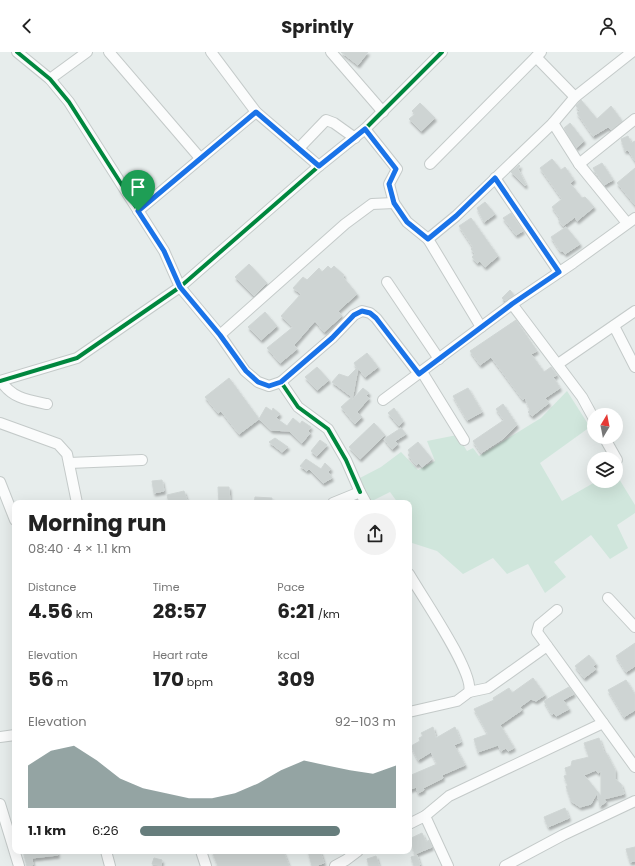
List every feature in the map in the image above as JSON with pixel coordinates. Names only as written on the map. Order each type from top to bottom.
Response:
[{"type":"street","points":[[17,52],[50,79],[69,102],[164,251],[180,287],[220,335],[246,371],[258,382],[269,386],[281,382],[332,338],[354,315],[362,311],[370,313],[376,318],[421,373],[464,440]]},
{"type":"street","points":[[50,79],[88,52]]},
{"type":"street","points":[[109,52],[200,158]]},
{"type":"street","points":[[331,52],[383,112]]},
{"type":"street","points":[[47,404],[17,398],[7,390],[0,381],[59,365],[78,358],[180,287],[319,166],[355,138],[442,52]]},
{"type":"street","points":[[428,239],[456,216],[553,123],[575,98],[632,52]]},
{"type":"street","points":[[217,54],[256,112],[319,166]]},
{"type":"street","points":[[430,164],[538,54],[575,98]]},
{"type":"street","points":[[138,211],[256,112]]},
{"type":"street","points":[[579,164],[635,119]]},
{"type":"street","points":[[302,146],[326,120],[334,123],[355,138]]},
{"type":"street","points":[[383,400],[512,304],[631,221],[579,164],[553,123]]},
{"type":"street","points":[[365,129],[396,169],[389,184],[394,203],[407,222],[428,239],[481,327]]},
{"type":"street","points":[[495,178],[559,272]]},
{"type":"street","points":[[220,335],[345,224],[372,204],[394,203]]},
{"type":"street","points":[[387,282],[440,359]]},
{"type":"street","points":[[512,304],[558,364],[582,397],[588,408]]},
{"type":"street","points":[[558,364],[635,311]]},
{"type":"street","points":[[614,326],[635,367]]},
{"type":"street","points":[[281,382],[298,407],[328,429],[346,460],[364,500]]},
{"type":"street","points":[[0,423],[58,444],[67,454],[77,500]]},
{"type":"street","points":[[69,463],[142,460]]},
{"type":"street","points":[[0,482],[12,512]]},
{"type":"street","points":[[341,500],[360,492]]},
{"type":"street","points":[[412,579],[462,664],[471,687],[469,692]]},
{"type":"street","points":[[608,598],[635,627]]},
{"type":"street","points":[[557,610],[539,625],[537,632],[635,767]]},
{"type":"street","points":[[412,711],[457,701],[469,692],[488,688],[547,646]]},
{"type":"street","points":[[412,822],[425,816],[450,796],[603,723]]},
{"type":"street","points":[[0,737],[12,735]]},
{"type":"street","points":[[505,866],[563,835],[635,801]]},
{"type":"street","points":[[0,804],[12,843]]},
{"type":"street","points":[[425,816],[448,866]]},
{"type":"street","points":[[15,854],[19,866]]},
{"type":"street","points":[[107,854],[110,866]]},
{"type":"street","points":[[202,854],[206,866]]},
{"type":"street","points":[[335,866],[354,854]]},
{"type":"green space","points":[[567,391],[587,422],[587,429],[540,463],[562,501],[587,487],[587,488],[623,488],[623,485],[635,505],[635,513],[617,525],[628,548],[610,559],[591,535],[554,562],[566,577],[545,593],[528,564],[507,574],[493,558],[463,574],[437,551],[412,543],[412,500],[396,500],[390,492],[374,500],[369,500],[358,479],[381,467],[401,452],[418,470],[435,461],[427,441],[457,435],[467,451],[473,448],[479,456],[541,418]]},
{"type":"building","points":[[341,52],[368,52],[358,65]]},
{"type":"building","points":[[581,100],[597,119],[611,106],[622,121],[611,130],[608,127],[593,136],[577,113],[580,111],[576,106]]},
{"type":"building","points":[[420,103],[435,118],[421,131],[409,119],[415,114],[412,111]]},
{"type":"building","points":[[570,123],[584,141],[576,148],[564,128]]},
{"type":"building","points":[[628,136],[631,143],[635,141],[635,161],[628,150],[625,151],[621,139]]},
{"type":"building","points":[[552,159],[561,170],[565,167],[574,180],[570,183],[582,198],[585,197],[594,207],[577,221],[575,217],[563,226],[558,219],[560,218],[552,207],[562,199],[540,168]]},
{"type":"building","points":[[602,163],[613,180],[604,185],[593,168]]},
{"type":"building","points":[[519,165],[520,166],[518,169],[526,185],[525,186],[511,172]]},
{"type":"building","points":[[635,168],[635,205],[617,183]]},
{"type":"building","points":[[485,202],[495,214],[484,222],[477,208]]},
{"type":"building","points":[[511,213],[523,231],[516,235],[503,218]]},
{"type":"building","points":[[471,218],[498,256],[485,267],[480,261],[477,263],[472,257],[475,254],[471,249],[473,247],[459,226]]},
{"type":"building","points":[[566,227],[580,244],[565,254],[563,251],[560,251],[551,237]]},
{"type":"building","points":[[249,264],[267,283],[254,296],[235,277]]},
{"type":"building","points":[[328,266],[331,269],[334,266],[344,275],[343,277],[357,294],[338,311],[342,316],[324,332],[315,321],[294,345],[297,349],[280,363],[267,348],[293,327],[281,316],[301,294],[293,288],[303,277],[307,280],[319,268],[322,272]]},
{"type":"building","points":[[510,290],[514,295],[505,301],[502,298]]},
{"type":"building","points":[[265,312],[277,326],[261,340],[248,327]]},
{"type":"building","points":[[516,320],[537,351],[531,354],[544,372],[551,367],[557,375],[553,377],[560,388],[545,398],[549,403],[532,416],[528,412],[530,410],[525,398],[523,400],[491,357],[480,365],[470,351]]},
{"type":"building","points":[[367,353],[378,367],[365,377],[358,368],[352,400],[363,388],[369,393],[366,396],[369,398],[357,412],[362,417],[355,424],[341,407],[352,397],[332,382],[339,374],[348,377],[357,368],[354,363]]},
{"type":"building","points":[[317,367],[329,380],[317,390],[305,377]]},
{"type":"building","points":[[229,378],[259,419],[239,434],[221,411],[218,413],[205,397]]},
{"type":"building","points":[[468,388],[482,412],[467,420],[453,396]]},
{"type":"building","points":[[503,404],[517,425],[504,438],[481,453],[473,441],[504,420],[496,409]]},
{"type":"building","points":[[266,407],[272,411],[273,408],[280,414],[276,418],[287,426],[293,418],[300,424],[302,421],[311,427],[308,431],[310,433],[302,443],[289,431],[271,430],[259,419]]},
{"type":"building","points":[[394,408],[403,421],[399,426],[388,413]]},
{"type":"building","points":[[374,423],[385,435],[360,459],[349,447]]},
{"type":"building","points":[[401,428],[406,434],[395,441],[398,444],[392,449],[384,439]]},
{"type":"building","points":[[275,438],[288,447],[282,452],[269,442]]},
{"type":"building","points":[[320,440],[327,445],[317,456],[311,451]]},
{"type":"building","points":[[418,442],[432,459],[422,467],[419,463],[416,465],[408,455],[410,453],[408,450]]},
{"type":"building","points":[[306,459],[321,469],[325,463],[331,469],[328,472],[332,478],[323,483],[309,469],[307,471],[300,466]]},
{"type":"building","points":[[162,480],[164,491],[154,493],[152,481]]},
{"type":"building","points":[[218,487],[229,487],[230,500],[219,500]]},
{"type":"building","points":[[184,491],[187,500],[168,500],[167,495]]},
{"type":"building","points":[[255,497],[272,498],[272,500],[254,500]]},
{"type":"building","points":[[635,643],[635,666],[626,672],[616,656]]},
{"type":"building","points":[[589,655],[596,664],[593,666],[596,669],[584,678],[575,666]]},
{"type":"building","points":[[533,678],[545,695],[536,701],[531,699],[520,707],[522,710],[500,725],[514,748],[508,751],[506,748],[501,751],[498,745],[478,752],[474,739],[488,734],[474,709],[494,700],[493,698],[509,688],[512,693]]},
{"type":"building","points":[[626,680],[635,695],[635,710],[624,717],[608,690]]},
{"type":"building","points":[[569,687],[574,694],[563,700],[569,709],[556,716],[554,713],[552,715],[544,701]]},
{"type":"building","points":[[433,727],[436,738],[455,727],[461,742],[454,745],[465,765],[442,775],[443,778],[423,788],[424,790],[418,793],[416,787],[412,789],[412,775],[437,764],[431,752],[418,760],[412,745],[420,741],[419,738],[423,736],[421,733]]},
{"type":"building","points":[[599,738],[604,752],[605,751],[615,770],[615,779],[621,784],[624,794],[604,799],[606,802],[600,806],[597,793],[591,804],[580,807],[571,801],[566,786],[568,786],[564,776],[567,775],[565,768],[571,766],[572,761],[589,757],[584,743]],"holes":[[[596,770],[598,773],[601,771],[601,796],[584,775]]]},
{"type":"building","points":[[565,808],[569,818],[548,827],[544,817]]},
{"type":"building","points":[[422,833],[426,842],[429,840],[432,847],[415,854],[412,846],[412,838]]},
{"type":"building","points":[[635,847],[635,861],[630,862],[626,849]]},
{"type":"building","points":[[24,854],[58,854],[32,858],[33,865],[27,866]]},
{"type":"building","points":[[213,854],[284,854],[289,866],[218,866]]},
{"type":"building","points":[[309,854],[321,854],[324,863],[318,866],[312,866]]},
{"type":"building","points":[[417,855],[420,865],[414,866],[411,857]]},
{"type":"building","points":[[376,856],[379,866],[369,866],[367,859]]},
{"type":"building","points":[[154,858],[162,860],[161,866],[152,864]]},
{"type":"cycle path","points":[[17,52],[50,79],[69,102],[164,251],[180,287],[220,335],[245,371],[258,382],[269,386],[281,382],[298,407],[328,429],[346,460],[360,492]]},
{"type":"cycle path","points":[[0,381],[77,358],[180,287],[319,166],[365,129],[442,52]]},
{"type":"route","points":[[256,112],[319,166],[365,129],[396,169],[389,184],[394,203],[407,222],[428,239],[456,216],[495,178],[559,272],[512,304],[419,374],[376,318],[370,313],[362,311],[354,315],[332,338],[281,382],[269,386],[258,382],[246,371],[209,321],[180,287],[164,251],[138,211],[256,112]]}]
